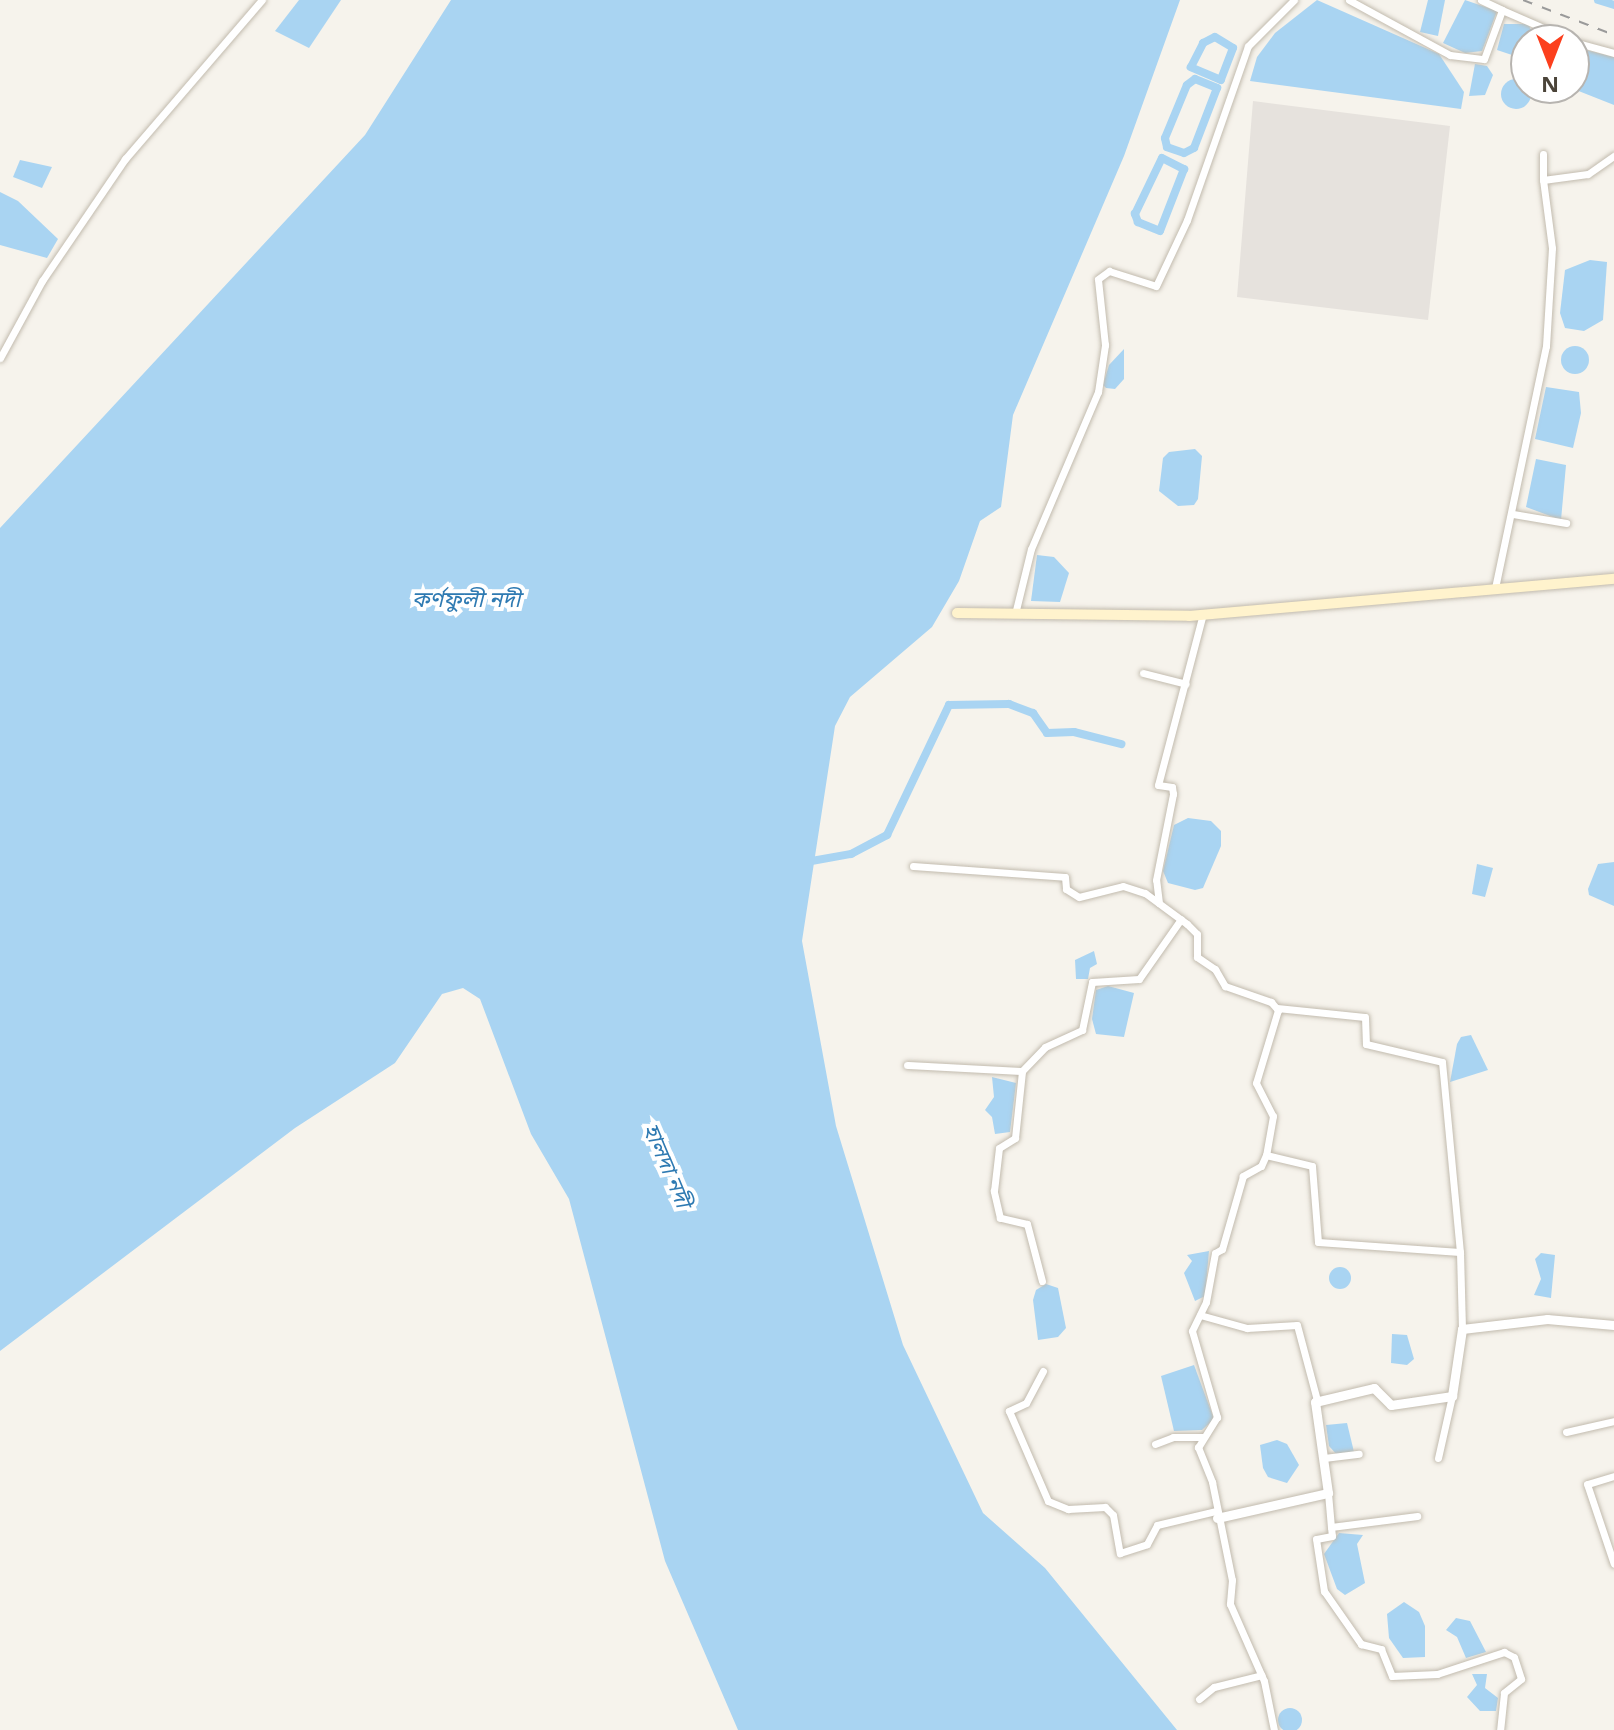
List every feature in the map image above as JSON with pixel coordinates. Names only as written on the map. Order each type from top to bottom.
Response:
[{"type":"main road","points":[[957,613],[1203,614],[1614,579]]},
{"type":"street","points":[[0,358],[42,281],[125,159],[262,0]]},
{"type":"street","points":[[1015,614],[1031,549],[1098,392],[1105,345],[1098,279],[1109,271],[1156,286],[1187,220],[1248,46],[1294,0]]},
{"type":"street","points":[[1349,0],[1450,55],[1484,59],[1502,10]]},
{"type":"street","points":[[1481,0],[1534,24]]},
{"type":"street","points":[[1590,46],[1614,53]]},
{"type":"street","points":[[1495,588],[1513,514],[1548,331],[1552,248],[1543,180],[1543,154]]},
{"type":"street","points":[[1543,180],[1588,174],[1614,156]]},
{"type":"street","points":[[1513,514],[1566,523]]},
{"type":"street","points":[[1160,905],[1156,880],[1173,794],[1172,787],[1158,785],[1203,614]]},
{"type":"street","points":[[1143,673],[1186,684]]},
{"type":"street","points":[[913,866],[1065,877],[1066,889],[1079,897],[1123,886],[1160,905],[1197,934],[1200,960],[1215,969],[1225,986],[1277,1008],[1365,1017],[1366,1044],[1442,1062],[1460,1252],[1462,1329],[1452,1396],[1438,1458]]},
{"type":"street","points":[[1042,1281],[1027,1224],[1000,1218],[994,1191],[999,1148],[1015,1138],[1022,1071],[1045,1047],[1082,1030],[1092,982],[1139,979],[1181,919]]},
{"type":"street","points":[[1274,1730],[1262,1675],[1230,1604],[1232,1580],[1198,1447],[1202,1437],[1214,1428],[1217,1417],[1192,1331],[1200,1315],[1215,1253],[1222,1249],[1243,1176],[1261,1166],[1266,1155],[1273,1116],[1256,1083],[1277,1008]]},
{"type":"street","points":[[907,1065],[1022,1071]]},
{"type":"street","points":[[1266,1155],[1312,1166],[1316,1238],[1321,1244],[1460,1252]]},
{"type":"street","points":[[1200,1315],[1247,1328],[1297,1325],[1317,1400]]},
{"type":"street","points":[[1462,1329],[1547,1319],[1614,1325]]},
{"type":"street","points":[[1043,1371],[1036,1391],[1009,1411],[1045,1498],[1068,1509],[1105,1507],[1113,1515],[1120,1553],[1147,1544],[1157,1525],[1328,1493]]},
{"type":"street","points":[[1452,1396],[1391,1405],[1374,1388],[1317,1400],[1313,1406],[1324,1458],[1332,1536],[1316,1539],[1324,1591],[1361,1644],[1381,1649],[1392,1676],[1437,1674],[1504,1652],[1514,1657],[1521,1679],[1504,1693],[1500,1730]]},
{"type":"street","points":[[1566,1432],[1614,1421]]},
{"type":"street","points":[[1155,1444],[1173,1437],[1202,1437]]},
{"type":"street","points":[[1324,1458],[1359,1454]]},
{"type":"street","points":[[1614,1476],[1587,1484],[1614,1564]]},
{"type":"street","points":[[1331,1527],[1417,1516]]},
{"type":"street","points":[[1199,1699],[1211,1695],[1214,1687],[1262,1675]]},
{"type":"shaded area","points":[[1253,101],[1450,126],[1428,320],[1237,297]]},
{"type":"water","points":[[299,0],[341,0],[309,48],[275,31]]},
{"type":"water","name":"কর্ণফুলী নদী","points":[[451,0],[1180,0],[1124,156],[1013,415],[1001,507],[980,521],[959,581],[932,627],[850,697],[835,726],[802,941],[836,1126],[903,1345],[983,1513],[1045,1568],[1177,1730],[738,1730],[665,1561],[569,1199],[531,1134],[480,999],[463,988],[442,994],[395,1063],[295,1128],[0,1351],[0,528],[365,135]]},
{"type":"water","points":[[1317,0],[1439,54],[1464,92],[1461,109],[1250,81],[1257,57],[1275,33]]},
{"type":"water","points":[[1428,0],[1445,0],[1438,36],[1420,32]]},
{"type":"water","points":[[1465,0],[1497,11],[1482,51],[1465,53],[1443,43]]},
{"type":"water","points":[[1504,24],[1510,24],[1510,54],[1497,50]]},
{"type":"water","points":[[1590,51],[1614,57],[1614,105],[1590,96]]},
{"type":"water","points":[[1475,64],[1487,66],[1493,75],[1485,95],[1469,96]]},
{"type":"water","points":[[1510,81],[1510,104],[1526,104],[1516,109],[1506,104],[1501,94]]},
{"type":"water","points":[[20,160],[52,167],[42,188],[13,177]]},
{"type":"water","points":[[0,192],[18,201],[58,239],[47,258],[0,245]]},
{"type":"water","points":[[1590,260],[1607,262],[1603,320],[1584,331],[1565,328],[1560,313],[1565,270]]},
{"type":"water","points":[[1575,346],[1585,350],[1589,360],[1585,370],[1575,374],[1565,370],[1561,360],[1565,350]]},
{"type":"water","points":[[1124,349],[1124,379],[1115,389],[1106,388],[1103,385],[1109,365]]},
{"type":"water","points":[[1546,387],[1579,392],[1581,413],[1573,448],[1535,439]]},
{"type":"water","points":[[1195,449],[1202,456],[1198,499],[1194,505],[1178,506],[1159,491],[1163,458],[1169,452]]},
{"type":"water","points":[[1536,459],[1566,465],[1561,520],[1526,507]]},
{"type":"water","points":[[1037,555],[1054,557],[1069,573],[1060,602],[1031,601]]},
{"type":"water","points":[[1188,818],[1211,821],[1221,831],[1221,846],[1203,888],[1195,890],[1168,883],[1163,871],[1174,825]]},
{"type":"water","points":[[1614,862],[1614,906],[1589,895],[1588,889],[1598,864]]},
{"type":"water","points":[[1477,864],[1493,868],[1485,897],[1472,894]]},
{"type":"water","points":[[1094,951],[1097,964],[1090,968],[1088,979],[1076,979],[1075,960]]},
{"type":"water","points":[[1108,986],[1134,993],[1124,1037],[1096,1034],[1092,1019],[1096,990]]},
{"type":"water","points":[[1471,1035],[1488,1070],[1450,1082],[1457,1044],[1461,1037]]},
{"type":"water","points":[[992,1077],[1016,1083],[1010,1132],[995,1134],[992,1117],[985,1110],[994,1097]]},
{"type":"water","points":[[1209,1251],[1205,1296],[1195,1301],[1184,1273],[1192,1261],[1187,1255]]},
{"type":"water","points":[[1541,1253],[1555,1255],[1551,1298],[1534,1295],[1541,1279],[1535,1259]]},
{"type":"water","points":[[1340,1267],[1348,1270],[1351,1278],[1348,1286],[1340,1289],[1332,1286],[1329,1278],[1332,1270]]},
{"type":"water","points":[[1046,1284],[1058,1288],[1066,1328],[1058,1337],[1038,1340],[1033,1300],[1036,1290]]},
{"type":"water","points":[[1392,1334],[1407,1335],[1414,1359],[1407,1365],[1391,1363]]},
{"type":"water","points":[[1194,1365],[1214,1419],[1202,1430],[1174,1431],[1161,1376]]},
{"type":"water","points":[[1347,1423],[1354,1452],[1337,1455],[1329,1446],[1326,1425]]},
{"type":"water","points":[[1277,1440],[1287,1444],[1299,1465],[1287,1483],[1268,1477],[1263,1468],[1260,1445]]},
{"type":"water","points":[[1339,1533],[1363,1535],[1357,1544],[1365,1583],[1345,1595],[1337,1589],[1324,1554]]},
{"type":"water","points":[[1404,1602],[1419,1612],[1425,1626],[1425,1657],[1403,1658],[1389,1638],[1387,1614]]},
{"type":"water","points":[[1456,1618],[1470,1621],[1486,1652],[1466,1658],[1457,1637],[1446,1630]]},
{"type":"water","points":[[1472,1674],[1487,1674],[1485,1688],[1498,1698],[1496,1711],[1480,1711],[1467,1697],[1477,1685]]},
{"type":"water","points":[[1290,1708],[1299,1711],[1302,1720],[1299,1729],[1290,1732],[1281,1729],[1278,1720],[1281,1711]]},
{"type":"waterway","points":[[1598,0],[1614,5]]},
{"type":"waterway","points":[[1215,37],[1233,48],[1221,80],[1191,67],[1203,43],[1215,37]]},
{"type":"waterway","points":[[1195,79],[1217,88],[1194,148],[1184,153],[1167,147],[1165,138],[1187,85],[1195,79]]},
{"type":"waterway","points":[[1162,158],[1184,169],[1160,231],[1138,222],[1135,214],[1162,158]]},
{"type":"waterway","points":[[806,862],[851,854],[887,835],[949,705],[1009,704],[1033,713],[1047,733],[1074,732],[1121,744]]},
{"type":"railway","points":[[1523,0],[1614,35]]},
{"type":"water label","name":"হালদা নদী","points":[[668,1165]]}]
